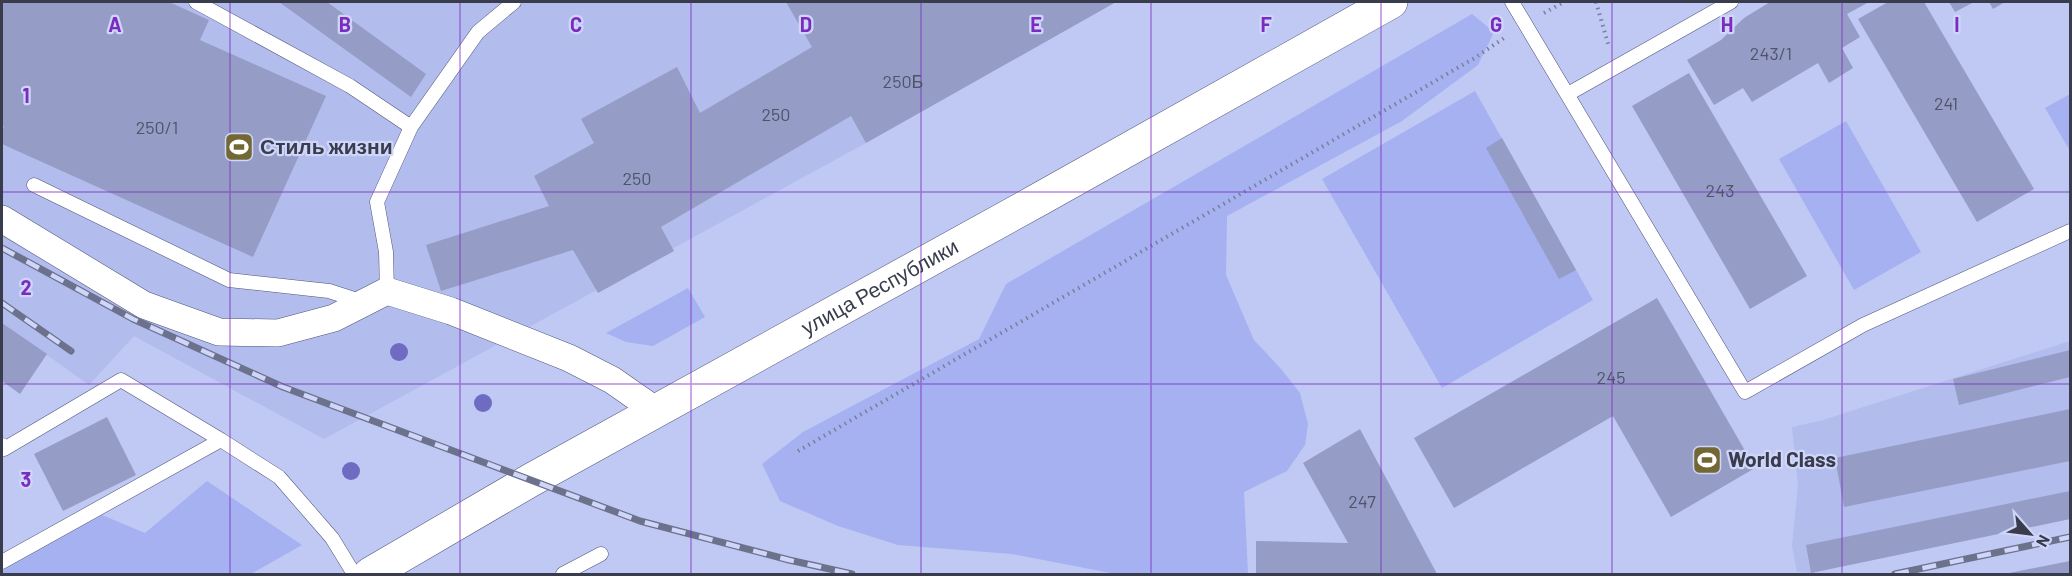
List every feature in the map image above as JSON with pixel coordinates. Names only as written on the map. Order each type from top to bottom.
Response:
[{"type":"main road","name":"улица Республики","points":[[370,574],[531,480],[658,412],[1391,2]]},
{"type":"street","points":[[2,219],[144,305],[219,332],[278,333],[334,318],[375,296],[451,311],[569,358],[612,380],[658,412]]},
{"type":"lane","points":[[196,2],[350,86],[411,127]]},
{"type":"lane","points":[[34,185],[229,280],[375,296],[386,252],[377,202],[411,127],[478,32],[514,2]]},
{"type":"lane","points":[[1512,2],[1745,392],[1863,325],[2070,231]]},
{"type":"lane","points":[[1568,94],[1731,2]]},
{"type":"lane","points":[[2,445],[4,449],[121,380],[279,477],[328,532],[354,574]]},
{"type":"lane","points":[[2,562],[221,440]]},
{"type":"lane","points":[[563,574],[601,554]]},
{"type":"path","points":[[798,452],[1453,71],[1564,2]]},
{"type":"path","points":[[1596,2],[1614,67]]},
{"type":"shaded area","points":[[2,2],[1116,2],[866,143],[324,439],[134,336],[89,385],[2,323]]},
{"type":"shaded area","points":[[1472,14],[1494,32],[1478,65],[1402,121],[1227,216],[1226,275],[1254,340],[1300,393],[1308,424],[1305,445],[1287,471],[1244,492],[1248,574],[1116,574],[1012,554],[898,545],[838,526],[780,501],[762,464],[803,432],[979,339],[1006,284]]},
{"type":"shaded area","points":[[1475,91],[1593,300],[1442,388],[1322,179]]},
{"type":"shaded area","points":[[2070,94],[2070,151],[2045,108]]},
{"type":"shaded area","points":[[1846,121],[1921,252],[1854,290],[1779,159]]},
{"type":"shaded area","points":[[688,288],[705,317],[653,346],[626,342],[606,333]]},
{"type":"shaded area","points":[[2070,341],[2070,519],[1811,573],[1797,572],[1792,546],[1798,485],[1792,427],[1823,420]]},
{"type":"shaded area","points":[[207,481],[302,545],[251,574],[2,574],[2,571],[102,515],[145,533]]},
{"type":"building","points":[[2,2],[169,2],[209,20],[200,40],[326,96],[253,257],[2,144],[4,126],[2,125]]},
{"type":"building","points":[[279,2],[327,2],[426,74],[411,97]]},
{"type":"building","points":[[786,2],[1116,2],[866,143],[851,116],[661,227],[674,251],[598,293],[573,250],[441,291],[426,245],[549,206],[534,176],[594,143],[581,119],[677,67],[700,113],[812,47]]},
{"type":"building","points":[[1770,2],[1869,2],[1847,14],[1860,37],[1842,48],[1853,68],[1829,83],[1818,63],[1752,102],[1743,88],[1714,105],[1687,60],[1721,40],[1744,18]]},
{"type":"building","points":[[1888,2],[1924,2],[2034,189],[1977,222],[1858,19]]},
{"type":"building","points":[[1949,2],[1974,2],[1955,12]]},
{"type":"building","points":[[1989,2],[2005,2],[1993,9]]},
{"type":"building","points":[[1689,73],[1807,276],[1750,309],[1632,106]]},
{"type":"building","points":[[1502,138],[1576,270],[1559,279],[1486,148]]},
{"type":"building","points":[[1657,298],[1755,468],[1671,517],[1613,416],[1454,508],[1414,438]]},
{"type":"building","points":[[2,323],[47,354],[20,394],[2,381]]},
{"type":"building","points":[[2070,350],[2070,377],[1959,405],[1953,379]]},
{"type":"building","points":[[2070,409],[2070,461],[1844,507],[1835,458]]},
{"type":"building","points":[[107,417],[136,475],[63,511],[34,454]]},
{"type":"building","points":[[1360,429],[1437,574],[1256,574],[1256,541],[1348,543],[1303,463]]},
{"type":"building","points":[[2070,491],[2070,519],[1811,573],[1806,545]]},
{"type":"building","points":[[2070,561],[2070,574],[2009,574],[2009,573]]},
{"type":"railway","points":[[2,248],[133,319],[283,387],[640,521],[852,574]]},
{"type":"railway","points":[[2,303],[71,351]]},
{"type":"railway","points":[[1895,574],[2070,537]]},
{"type":"place","name":"Стиль жизни","points":[[239,147]]},
{"type":"place","name":"World Class","points":[[1707,460]]}]
